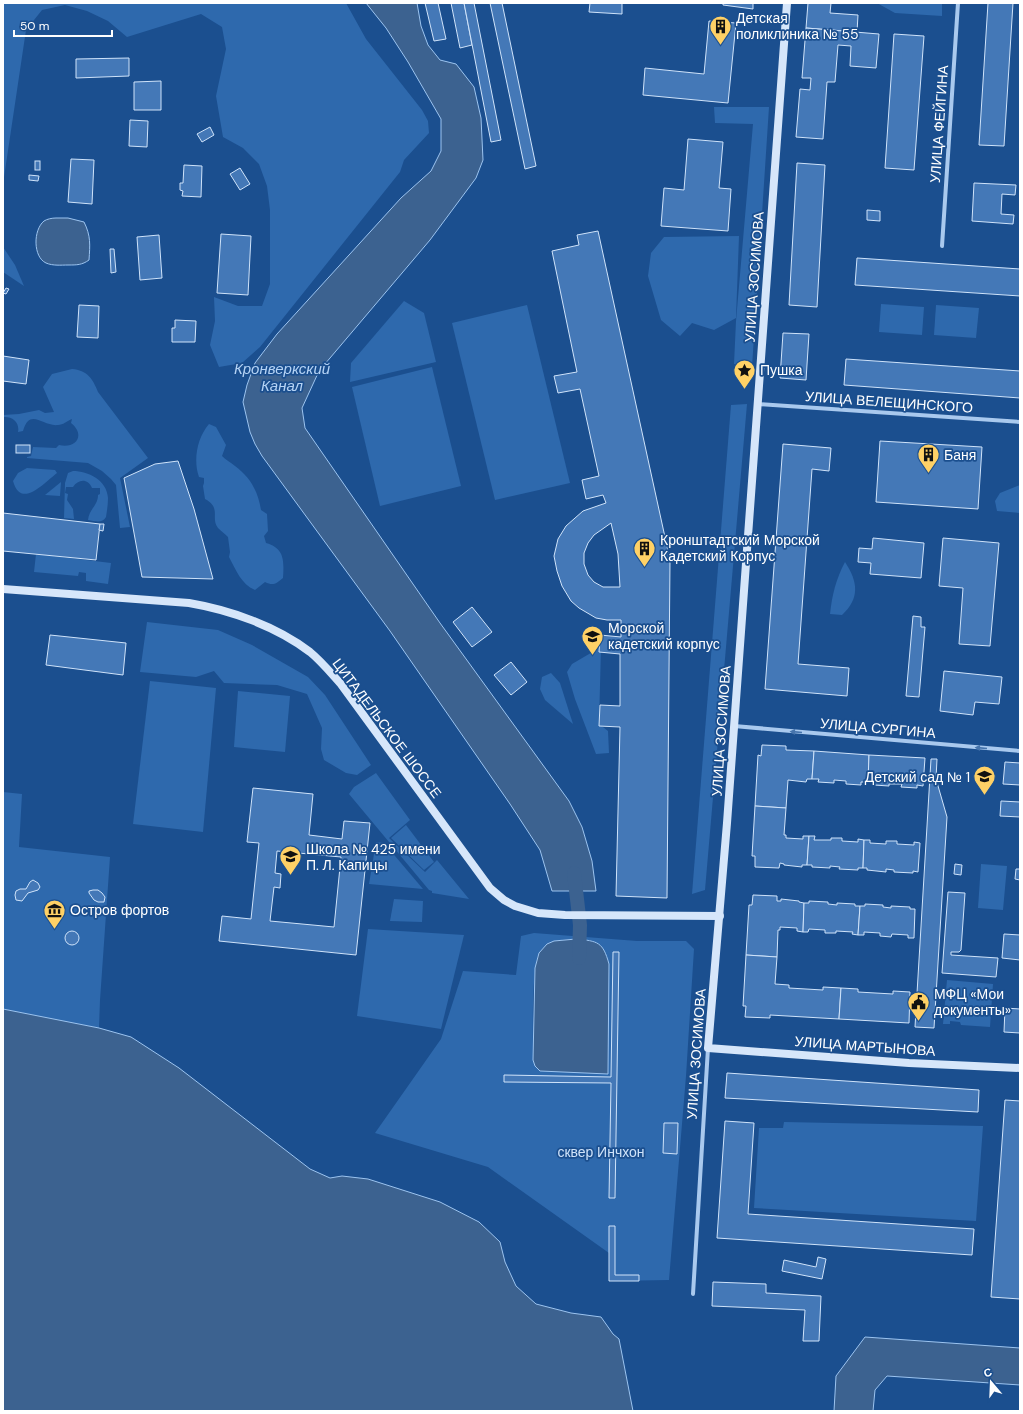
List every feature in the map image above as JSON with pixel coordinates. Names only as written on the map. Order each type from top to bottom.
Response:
[{"type":"main road","name":"УЛИЦА ЗОСИМОВА","points":[[708,1048],[720,916],[787,3]]},
{"type":"main road","name":"ЦИТАДЕЛЬСКОЕ ШОССЕ","points":[[3,589],[178,602],[209,606],[246,618],[295,642],[319,660],[340,683],[490,888],[514,906],[538,913],[565,915],[720,916]]},
{"type":"main road","name":"УЛИЦА МАРТЫНОВА","points":[[708,1048],[909,1063],[1020,1068]]},
{"type":"street","name":"УЛИЦА ФЕЙГИНА","points":[[942,246],[958,3]]},
{"type":"street","name":"УЛИЦА ВЕЛЕЩИНСКОГО","points":[[758,404],[1020,422]]},
{"type":"street","name":"УЛИЦА СУРГИНА","points":[[734,726],[1020,751]]},
{"type":"street","name":"УЛИЦА ЗОСИМОВА","points":[[693,1294],[708,1048]]},
{"type":"green space","points":[[3,3],[346,3],[366,39],[422,110],[428,121],[429,133],[404,160],[400,172],[260,347],[242,363],[219,367],[210,345],[215,321],[214,297],[238,306],[262,306],[270,284],[270,210],[267,186],[259,164],[243,148],[223,137],[216,96],[226,49],[222,27],[201,14],[127,37],[108,21],[87,11],[65,5],[42,10],[26,30],[3,184]]},
{"type":"green space","points":[[877,3],[942,3],[942,16],[895,13]]},
{"type":"green space","points":[[714,107],[769,107],[752,367],[734,364],[736,321],[753,124],[715,123]]},
{"type":"green space","points":[[739,236],[736,318],[714,330],[692,323],[680,336],[661,320],[648,276],[651,253],[664,237]]},
{"type":"green space","points":[[3,247],[15,265],[24,286],[3,272]]},
{"type":"green space","points":[[404,301],[424,313],[436,362],[350,382],[351,363]]},
{"type":"green space","points":[[881,304],[924,307],[922,335],[879,332]]},
{"type":"green space","points":[[527,305],[570,483],[495,500],[452,323]]},
{"type":"green space","points":[[936,305],[979,308],[976,338],[934,335]]},
{"type":"green space","points":[[432,367],[461,486],[380,506],[352,387]]},
{"type":"green space","points":[[72,369],[86,373],[92,379],[98,392],[148,458],[120,478],[130,527],[120,528],[116,485],[102,471],[88,463],[27,458],[31,456],[33,447],[56,448],[59,445],[65,446],[74,443],[77,440],[78,432],[71,423],[72,419],[63,424],[52,425],[33,419],[29,420],[23,431],[18,432],[18,425],[15,420],[3,417],[3,415],[19,414],[39,410],[45,413],[54,412],[43,387],[52,374]]},
{"type":"green space","points":[[747,404],[705,890],[692,894],[731,405]]},
{"type":"green space","points":[[209,424],[216,427],[226,445],[222,456],[240,470],[249,480],[258,497],[261,510],[267,514],[268,531],[264,536],[266,543],[277,548],[283,561],[283,578],[276,583],[270,584],[265,582],[255,590],[242,580],[229,557],[230,552],[228,537],[218,528],[215,521],[213,506],[205,499],[203,486],[204,478],[199,477],[196,464],[199,442]]},
{"type":"green space","points":[[27,468],[55,470],[57,473],[40,487],[27,494],[22,493],[17,489],[13,481],[18,473]]},
{"type":"green space","points":[[79,471],[90,475],[96,478],[104,486],[107,492],[108,500],[106,517],[102,521],[98,522],[88,520],[90,513],[97,502],[98,495],[100,494],[100,488],[92,488],[86,481],[80,481],[73,487],[66,487],[65,493],[68,494],[67,500],[73,509],[74,519],[64,518],[65,483],[68,473]]},
{"type":"green space","points":[[61,482],[60,496],[45,495]]},
{"type":"green space","points":[[1020,485],[1020,513],[997,511],[995,501],[1000,493]]},
{"type":"green space","points":[[36,554],[111,563],[108,584],[86,581],[86,573],[79,572],[78,576],[34,572]]},
{"type":"green space","points":[[845,562],[853,576],[855,583],[854,596],[848,609],[842,615],[830,614],[835,587]]},
{"type":"green space","points":[[147,622],[218,630],[252,645],[308,677],[325,695],[371,765],[357,775],[346,773],[324,760],[321,749],[322,728],[307,694],[277,685],[224,683],[214,671],[196,677],[140,672]]},
{"type":"green space","points":[[601,647],[599,724],[608,731],[609,753],[596,754],[575,699],[567,672],[572,664]]},
{"type":"green space","points":[[551,673],[560,683],[573,724],[545,700],[540,689],[542,677]]},
{"type":"green space","points":[[150,681],[216,688],[203,832],[133,824]]},
{"type":"green space","points":[[238,691],[290,696],[285,752],[234,747]]},
{"type":"green space","points":[[376,773],[410,820],[389,838],[425,872],[437,860],[469,899],[432,893],[432,891],[429,890],[349,794],[354,787]]},
{"type":"green space","name":"Остров фортов","points":[[3,792],[22,794],[19,847],[110,857],[99,1028],[3,1009]]},
{"type":"green space","points":[[406,825],[434,862],[424,870],[391,838]]},
{"type":"green space","points":[[376,842],[384,843],[423,889],[369,884]]},
{"type":"green space","points":[[981,864],[1007,866],[1003,910],[978,908]]},
{"type":"green space","points":[[394,899],[423,901],[422,922],[390,921]]},
{"type":"green space","points":[[368,929],[464,935],[441,1029],[357,1016]]},
{"type":"green space","name":"сквер Инчхон","points":[[534,933],[637,941],[686,941],[694,949],[686,1076],[669,1280],[609,1281],[609,1253],[488,1167],[375,1133],[441,1039],[463,971],[516,975],[521,936]],"holes":[[[576,939],[594,941],[533,1060],[534,986],[537,959],[540,952],[553,942],[561,940]]]},
{"type":"green space","points":[[947,980],[993,984],[990,1027],[961,1025],[960,1022],[950,1021],[950,1024],[943,1024]]},
{"type":"green space","points":[[784,1122],[983,1126],[976,1221],[754,1208],[759,1128],[783,1128]]},
{"type":"water","name":"Кронверкский Канал","points":[[366,3],[417,3],[421,26],[428,45],[440,60],[456,64],[474,87],[481,118],[483,160],[476,178],[430,240],[319,371],[302,408],[305,428],[440,623],[569,801],[582,827],[592,861],[596,891],[552,891],[540,850],[510,804],[390,631],[262,456],[250,432],[243,402],[255,363],[277,334],[401,198],[431,171],[441,151],[441,119],[408,62],[386,28]]},
{"type":"water","points":[[56,218],[68,218],[84,222],[89,236],[89,260],[84,263],[74,265],[54,265],[46,263],[42,260],[36,243],[36,237],[40,225],[44,221]]},
{"type":"water","points":[[576,939],[595,942],[602,947],[609,964],[608,1074],[540,1071],[535,1066],[533,1060],[535,968],[539,953],[547,944],[554,941]]},
{"type":"water","points":[[3,1009],[99,1028],[131,1037],[179,1068],[310,1169],[330,1178],[342,1176],[368,1179],[440,1202],[479,1222],[500,1242],[505,1262],[516,1286],[536,1304],[571,1313],[601,1317],[613,1334],[619,1339],[633,1411],[3,1411]]},
{"type":"water","points":[[865,1337],[1020,1348],[1020,1385],[887,1376],[875,1390],[873,1411],[834,1411],[836,1376]]},
{"type":"building","points":[[425,3],[438,3],[446,39],[434,41]]},
{"type":"building","points":[[451,3],[464,3],[472,45],[460,48]]},
{"type":"building","points":[[464,3],[474,3],[501,140],[491,142]]},
{"type":"building","points":[[490,3],[502,3],[536,166],[525,169]]},
{"type":"building","points":[[590,3],[622,3],[622,14],[589,12]]},
{"type":"building","points":[[723,3],[753,3],[753,9],[723,5]]},
{"type":"building","points":[[808,3],[831,3],[830,13],[858,15],[857,32],[806,28]]},
{"type":"building","points":[[988,3],[1013,3],[1004,146],[979,145]]},
{"type":"building","name":"Детская поликлиника № 55","points":[[709,21],[736,23],[728,103],[643,95],[645,68],[704,74]]},
{"type":"building","points":[[806,28],[879,34],[876,68],[850,66],[851,46],[838,45],[835,82],[827,82],[823,139],[796,137],[800,89],[810,90],[811,78],[802,78]]},
{"type":"building","points":[[894,34],[924,36],[914,170],[885,168]]},
{"type":"building","points":[[129,58],[129,76],[76,78],[76,59]]},
{"type":"building","points":[[161,81],[161,110],[134,110],[134,82]]},
{"type":"building","points":[[130,120],[148,121],[147,147],[129,146]]},
{"type":"building","points":[[210,127],[214,135],[202,142],[197,134]]},
{"type":"building","points":[[688,139],[723,142],[719,188],[731,189],[728,231],[661,226],[664,188],[684,190]]},
{"type":"building","points":[[71,159],[94,160],[92,204],[68,202]]},
{"type":"building","points":[[35,161],[40,161],[40,170],[35,170]]},
{"type":"building","points":[[797,163],[825,165],[817,307],[789,305]]},
{"type":"building","points":[[184,165],[202,166],[201,197],[182,196],[183,191],[180,190],[180,183],[183,183]]},
{"type":"building","points":[[240,168],[250,184],[240,190],[230,174]]},
{"type":"building","points":[[29,175],[39,176],[38,181],[29,180]]},
{"type":"building","points":[[974,183],[1016,185],[1015,195],[1002,194],[1001,214],[1014,215],[1013,224],[972,221]]},
{"type":"building","points":[[867,210],[880,211],[880,221],[867,220]]},
{"type":"building","name":"Кронштадтский Морской Кадетский Корпус","points":[[598,231],[670,560],[667,898],[616,896],[620,727],[599,726],[600,705],[620,706],[620,654],[599,652],[600,635],[621,637],[621,620],[596,618],[579,608],[571,601],[562,586],[554,556],[558,539],[566,526],[583,511],[606,503],[603,495],[586,499],[582,480],[599,476],[580,389],[558,393],[554,376],[577,372],[552,251],[579,245],[577,235]],"holes":[[[611,523],[618,554],[620,587],[603,587],[594,582],[588,575],[584,564],[584,553],[588,543],[594,535]]]},
{"type":"building","points":[[221,234],[251,236],[248,295],[217,293]]},
{"type":"building","points":[[159,235],[162,278],[140,280],[137,237]]},
{"type":"building","points":[[110,249],[114,249],[116,272],[111,273]]},
{"type":"building","points":[[857,258],[1020,269],[1020,296],[855,285]]},
{"type":"building","points":[[6,288],[9,289],[6,294],[3,293]]},
{"type":"building","points":[[79,305],[99,306],[98,338],[77,337]]},
{"type":"building","points":[[175,320],[196,321],[195,342],[172,342],[172,328],[175,328]]},
{"type":"building","points":[[783,333],[809,334],[806,380],[780,378]]},
{"type":"building","points":[[3,356],[29,360],[26,384],[3,381]]},
{"type":"building","points":[[846,359],[1020,371],[1020,398],[844,385]]},
{"type":"building","name":"Баня","points":[[880,441],[982,447],[978,509],[876,502]]},
{"type":"building","points":[[783,444],[831,448],[829,471],[812,469],[798,664],[849,668],[847,696],[765,689]]},
{"type":"building","points":[[16,445],[30,445],[30,453],[16,453]]},
{"type":"building","points":[[178,461],[194,509],[213,579],[142,577],[124,478],[155,464]]},
{"type":"building","points":[[3,513],[100,524],[96,560],[3,551]]},
{"type":"building","points":[[100,524],[104,524],[103,531],[99,530]]},
{"type":"building","points":[[873,538],[924,543],[921,578],[870,574],[871,563],[858,562],[859,548],[872,549]]},
{"type":"building","points":[[943,538],[999,543],[990,646],[959,644],[963,588],[939,586]]},
{"type":"building","points":[[472,607],[492,632],[472,647],[453,622]]},
{"type":"building","points":[[913,616],[921,617],[921,627],[925,627],[919,697],[906,696]]},
{"type":"building","points":[[50,635],[126,643],[123,675],[46,665]]},
{"type":"building","points":[[511,662],[527,682],[511,695],[494,675]]},
{"type":"building","points":[[944,671],[1002,677],[999,704],[975,702],[973,715],[940,711]]},
{"type":"building","points":[[762,745],[786,746],[786,750],[814,751],[812,779],[807,779],[806,782],[788,780],[786,808],[755,806],[758,755],[761,756]]},
{"type":"building","points":[[814,751],[869,755],[868,782],[861,782],[861,785],[846,784],[846,781],[834,780],[834,783],[818,782],[819,779],[812,779]]},
{"type":"building","points":[[869,755],[925,758],[923,786],[917,785],[917,788],[901,787],[902,784],[889,784],[889,786],[874,785],[874,783],[868,782]]},
{"type":"building","points":[[931,759],[937,759],[936,779],[947,817],[934,1028],[915,1027]]},
{"type":"building","points":[[1005,762],[1020,763],[1020,785],[1003,784]]},
{"type":"building","points":[[253,788],[313,794],[309,835],[342,839],[344,821],[370,823],[356,955],[219,941],[222,916],[251,919],[259,843],[247,842]],"holes":[[[277,851],[341,857],[334,927],[270,921],[274,887],[280,888],[281,874],[275,873]]]},
{"type":"building","points":[[1001,801],[1020,802],[1020,817],[1000,816]]},
{"type":"building","points":[[755,806],[786,808],[784,835],[786,835],[786,838],[803,839],[803,836],[809,836],[807,865],[802,865],[802,867],[784,865],[780,863],[779,868],[755,867],[755,856],[752,856]]},
{"type":"building","points":[[809,836],[815,836],[814,840],[831,840],[831,838],[842,838],[842,841],[858,842],[858,839],[864,840],[863,868],[858,868],[858,870],[839,869],[840,867],[812,867],[812,865],[807,865]]},
{"type":"building","points":[[864,840],[870,840],[870,843],[886,844],[886,841],[897,841],[897,844],[914,845],[914,842],[920,843],[918,872],[894,872],[894,870],[886,869],[886,872],[867,870],[867,868],[863,868]]},
{"type":"building","points":[[955,864],[962,865],[961,875],[954,874]]},
{"type":"building","points":[[1016,869],[1020,869],[1020,880],[1015,879]]},
{"type":"building","points":[[33,880],[38,883],[40,887],[38,890],[28,893],[22,901],[16,900],[16,891],[26,889]]},
{"type":"building","points":[[98,890],[102,893],[105,897],[104,902],[94,900],[89,893],[89,891]]},
{"type":"building","points":[[948,892],[965,893],[961,950],[959,952],[951,952],[951,955],[998,958],[996,977],[942,973]]},
{"type":"building","points":[[753,895],[777,896],[777,901],[781,901],[781,899],[804,903],[803,932],[797,931],[797,928],[780,927],[780,930],[778,930],[777,957],[746,955],[749,905],[752,905]]},
{"type":"building","points":[[809,901],[828,902],[828,904],[837,905],[837,903],[855,904],[855,906],[860,906],[858,935],[852,934],[853,932],[836,931],[836,933],[825,933],[825,930],[809,929],[808,932],[803,932],[804,903],[809,903]]},
{"type":"building","points":[[865,904],[883,905],[883,907],[891,908],[891,906],[910,907],[910,909],[915,909],[914,938],[908,938],[908,935],[892,934],[891,937],[880,936],[880,933],[864,932],[864,935],[858,935],[860,906],[865,906]]},
{"type":"building","points":[[72,931],[77,933],[79,938],[77,943],[72,945],[67,943],[65,938],[67,933]]},
{"type":"building","points":[[1004,934],[1020,935],[1020,960],[1002,958]]},
{"type":"building","points":[[613,952],[619,952],[615,1198],[609,1198],[611,1083],[504,1082],[504,1075],[611,1077]]},
{"type":"building","points":[[746,955],[777,957],[775,984],[789,985],[789,988],[823,990],[823,987],[841,988],[839,1019],[770,1015],[770,1018],[745,1017],[746,1006],[743,1006]]},
{"type":"building","points":[[841,988],[858,989],[858,992],[893,994],[893,991],[910,992],[909,1023],[839,1019]]},
{"type":"building","points":[[1005,1008],[1020,1009],[1020,1033],[1004,1032]]},
{"type":"building","points":[[727,1073],[979,1090],[978,1112],[725,1098]]},
{"type":"building","points":[[1005,1100],[1020,1101],[1020,1299],[991,1297]]},
{"type":"building","points":[[725,1121],[754,1123],[748,1214],[974,1229],[972,1255],[717,1238]]},
{"type":"building","points":[[664,1123],[678,1123],[677,1154],[663,1153]]},
{"type":"building","points":[[609,1226],[615,1226],[615,1275],[639,1275],[639,1281],[609,1281]]},
{"type":"building","points":[[818,1257],[826,1259],[822,1279],[782,1271],[784,1260],[816,1267]]},
{"type":"building","points":[[713,1282],[766,1284],[766,1293],[821,1296],[819,1341],[803,1341],[805,1310],[712,1306]]},
{"type":"waterway","points":[[574,873],[580,925],[579,958]]},
{"type":"place","name":"Детская поликлиника № 55","points":[[720,46]]},
{"type":"place","name":"Пушка","points":[[745,390]]},
{"type":"place","name":"Баня","points":[[929,474]]},
{"type":"place","name":"Кронштадтский Морской Кадетский Корпус","points":[[644,568]]},
{"type":"place","name":"Морской кадетский корпус","points":[[592,656]]},
{"type":"place","name":"Детский сад № 1","points":[[985,796]]},
{"type":"place","name":"Школа № 425 имени П. Л. Капицы","points":[[290,876]]},
{"type":"place","name":"Остров фортов","points":[[54,930]]},
{"type":"place","name":"МФЦ «Мои документы»","points":[[918,1022]]}]
